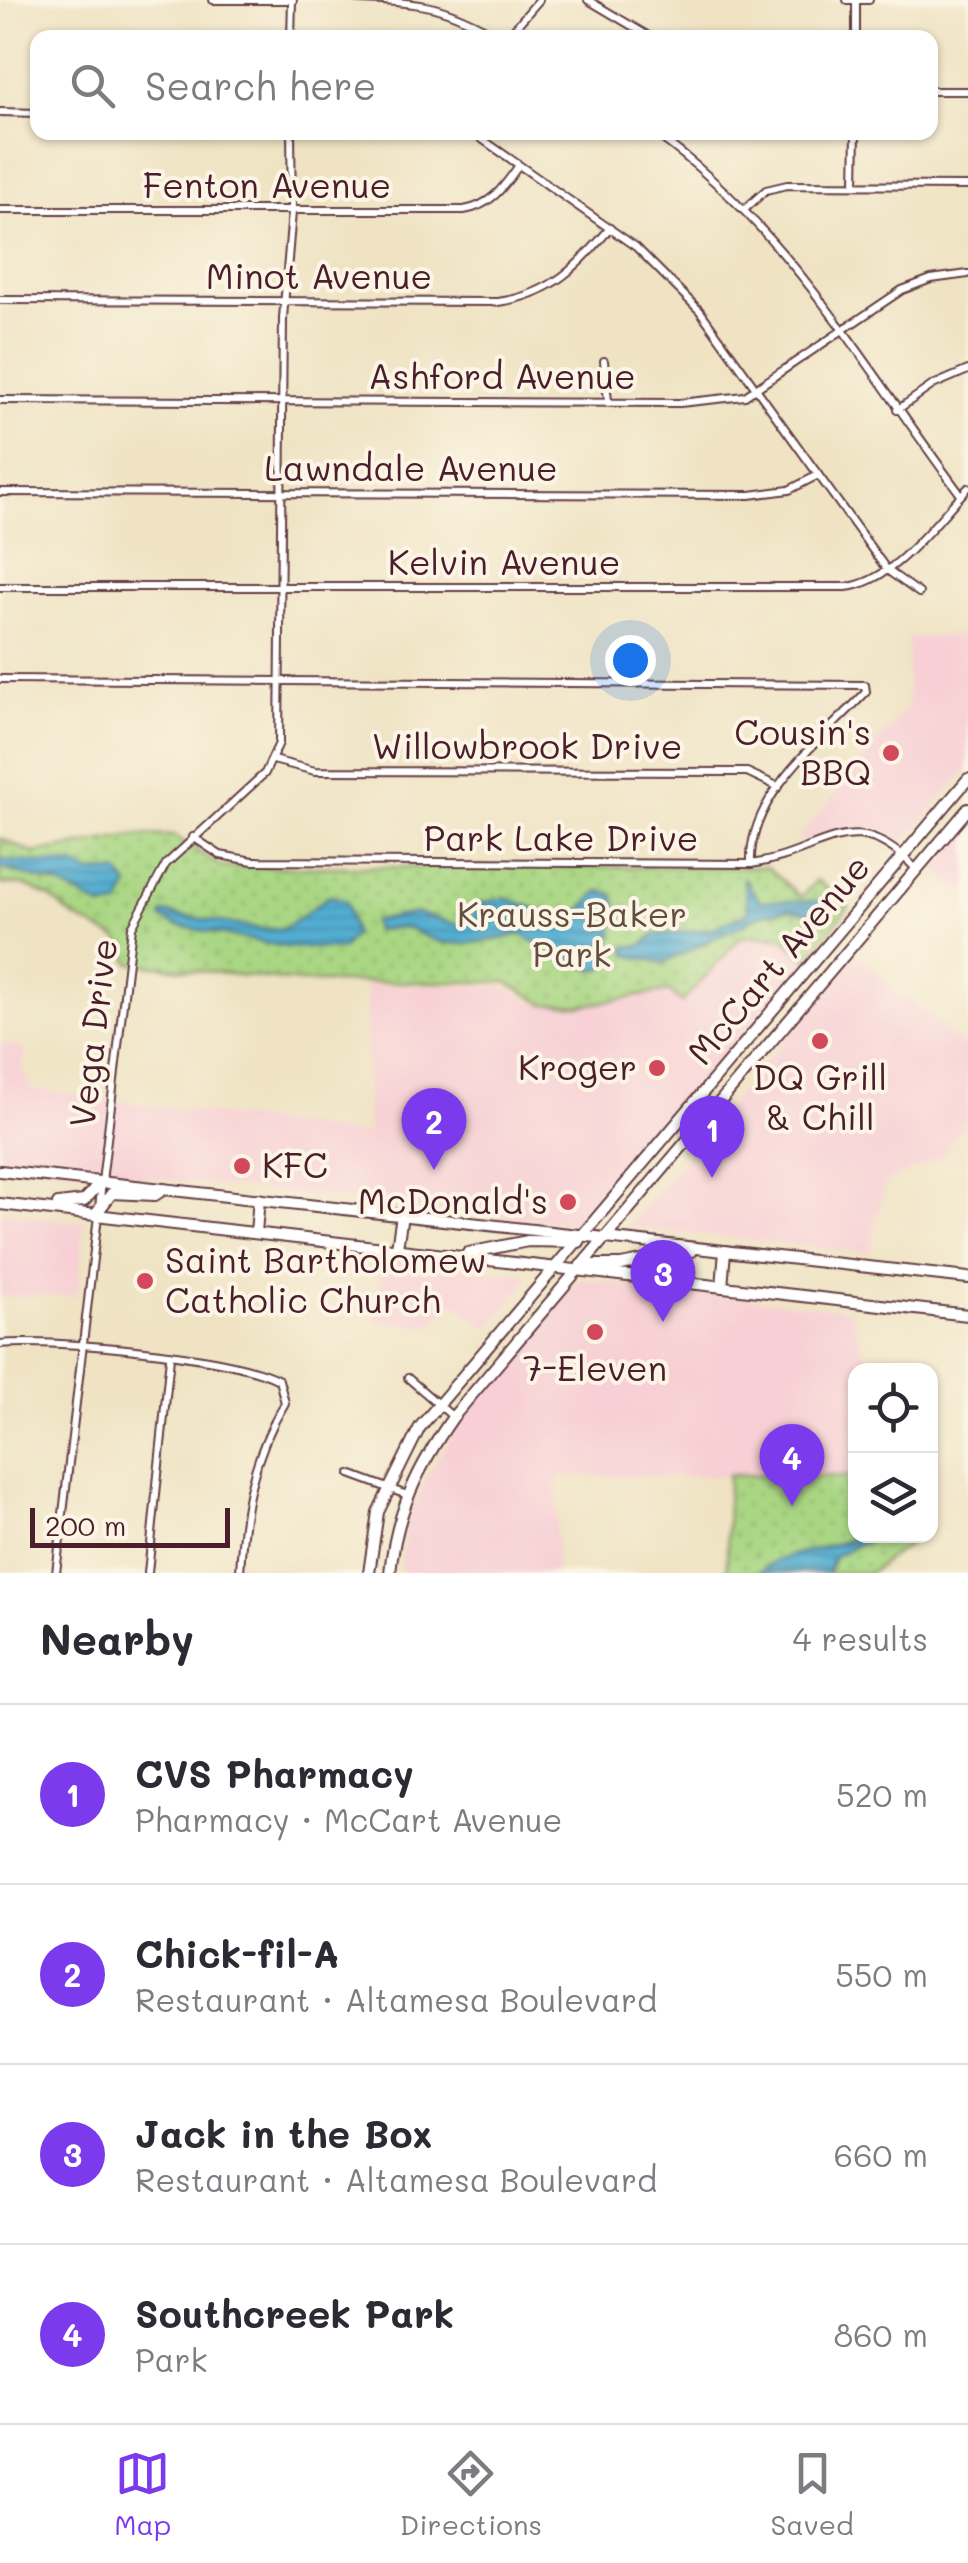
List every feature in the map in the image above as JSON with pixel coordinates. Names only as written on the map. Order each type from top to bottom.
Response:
[{"type":"main road","name":"McCart Avenue","points":[[368,1573],[376,1522],[410,1442],[968,780]]},
{"type":"main road","name":"McCart Avenue","points":[[390,1573],[396,1528],[407,1495],[420,1466],[453,1417],[968,808]]},
{"type":"main road","points":[[769,1015],[782,1030]]},
{"type":"main road","points":[[679,1120],[693,1134]]},
{"type":"main road","points":[[0,1170],[582,1239]]},
{"type":"main road","points":[[23,1207],[77,1204],[100,1182]]},
{"type":"main road","points":[[96,1214],[112,1193],[155,1195],[165,1188]]},
{"type":"main road","points":[[256,1232],[259,1198]]},
{"type":"main road","points":[[0,1204],[557,1267],[620,1265],[703,1248]]},
{"type":"main road","points":[[397,1248],[402,1216]]},
{"type":"main road","points":[[460,1255],[528,1241],[605,1237],[968,1278]]},
{"type":"main road","points":[[722,1287],[725,1251]]},
{"type":"main road","points":[[523,1263],[535,1273],[537,1290]]},
{"type":"main road","points":[[581,1267],[968,1315]]},
{"type":"street","points":[[213,0],[292,0],[291,30]]},
{"type":"street","points":[[359,0],[432,4],[453,10],[489,30]]},
{"type":"street","points":[[511,30],[539,0]]},
{"type":"street","points":[[588,0],[639,30]]},
{"type":"street","points":[[847,0],[869,0]]},
{"type":"street","points":[[856,0],[856,30]]},
{"type":"street","points":[[938,91],[968,92]]},
{"type":"street","points":[[0,112],[30,113]]},
{"type":"street","points":[[273,760],[279,743],[281,680],[284,301],[292,212],[292,140]]},
{"type":"street","points":[[482,140],[517,168],[610,228],[653,262],[700,310],[886,570],[919,593]]},
{"type":"street","points":[[662,140],[744,209],[805,278],[961,495]]},
{"type":"street","points":[[856,140],[856,184]]},
{"type":"street","name":"Fenton Avenue","points":[[0,210],[292,212],[474,208],[502,190],[517,168]]},
{"type":"street","points":[[744,209],[774,187],[968,186]]},
{"type":"street","name":"Minot Avenue","points":[[0,300],[512,300],[533,295],[569,274],[610,228]]},
{"type":"street","name":"Ashford Avenue","points":[[0,400],[738,399],[841,329],[919,283],[968,274]]},
{"type":"street","points":[[604,361],[608,401]]},
{"type":"street","points":[[897,410],[933,384],[968,370]]},
{"type":"street","name":"Lawndale Avenue","points":[[0,492],[750,495],[789,490],[818,475]]},
{"type":"street","name":"Kelvin Avenue","points":[[0,587],[846,588],[864,584],[886,570],[968,488]]},
{"type":"street","points":[[0,679],[864,684],[866,692],[780,787],[752,830],[750,864]]},
{"type":"street","name":"Willowbrook Drive","points":[[273,760],[315,771],[747,772],[780,787]]},
{"type":"street","name":"Vega Drive","points":[[56,1573],[132,926],[156,877],[193,837],[251,787],[273,760]]},
{"type":"street","name":"Park Lake Drive","points":[[193,837],[220,856],[254,861],[750,864],[774,861],[849,833],[882,840],[917,870]]},
{"type":"street","points":[[0,1344],[81,1346],[170,1356],[256,1369],[279,1380],[286,1392],[246,1494],[240,1573]]},
{"type":"street","points":[[148,1573],[170,1356]]},
{"type":"street","points":[[408,1378],[453,1417]]},
{"type":"street","points":[[350,1474],[407,1495]]},
{"type":"shaded area","points":[[968,635],[968,768],[903,844],[887,831],[856,826],[795,843],[907,707],[908,637]]},
{"type":"shaded area","points":[[968,817],[968,893],[958,891],[927,864]]},
{"type":"shaded area","points":[[742,936],[783,937],[807,959],[579,1221],[571,1224],[0,1162],[0,1043],[26,1048],[23,1071],[31,1089],[367,1135],[366,985],[503,986],[530,1001],[571,1008],[669,991],[682,1001]]},
{"type":"shaded area","points":[[856,954],[968,1049],[968,1120],[941,1157],[885,1183],[870,1253],[627,1227]]},
{"type":"shaded area","points":[[0,1213],[84,1222],[78,1295],[0,1297]]},
{"type":"shaded area","points":[[382,1258],[526,1274],[526,1281],[489,1329],[453,1301],[430,1327],[374,1321]]},
{"type":"shaded area","points":[[579,1279],[850,1310],[869,1363],[848,1363],[848,1477],[557,1476],[556,1573],[400,1573],[406,1519],[430,1470],[472,1406]]},
{"type":"green space","name":"Krauss-Baker Park","points":[[139,835],[175,836],[222,867],[767,867],[801,897],[817,880],[849,907],[807,959],[783,937],[742,936],[682,1002],[669,991],[579,1006],[544,1004],[507,982],[301,982],[130,963],[119,940],[74,917],[50,897],[24,885],[0,884],[0,838],[33,853]]},
{"type":"green space","points":[[728,1475],[848,1477],[848,1543],[910,1543],[869,1573],[727,1573]]},
{"type":"water","points":[[0,860],[74,865],[90,873],[118,872],[129,885],[119,906],[103,908],[60,885],[0,868]]},
{"type":"water","points":[[743,877],[760,901],[824,901],[822,915],[789,909],[763,914],[664,963],[627,955],[626,947],[642,945],[655,935],[711,929],[749,912]]},
{"type":"water","points":[[599,891],[611,893],[617,904],[608,961],[603,968],[593,970],[519,934],[481,942],[450,943],[407,928],[375,931],[373,921],[417,913],[454,924],[469,923],[479,903],[506,898],[570,921]]},
{"type":"water","points":[[329,896],[346,901],[354,934],[342,949],[285,947],[175,925],[162,918],[164,913],[263,929],[286,928]]},
{"type":"water","points":[[845,1541],[861,1543],[834,1556],[828,1573],[758,1573],[782,1559]]},
{"type":"place","name":"Cousin's BBQ","points":[[891,753]]},
{"type":"place","name":"DQ Grill & Chill","points":[[820,1041]]},
{"type":"place","name":"Kroger","points":[[657,1068]]},
{"type":"place","name":"KFC","points":[[242,1166]]},
{"type":"place","name":"Chick-fil-A","points":[[434,1170]]},
{"type":"place","name":"CVS Pharmacy","points":[[712,1178]]},
{"type":"place","name":"McDonald's","points":[[568,1202]]},
{"type":"place","name":"Saint Bartholomew Catholic Church","points":[[145,1281]]},
{"type":"place","name":"Jack in the Box","points":[[663,1322]]},
{"type":"place","name":"7-Eleven","points":[[595,1332]]},
{"type":"place","name":"Southcreek Park","points":[[792,1506]]}]
